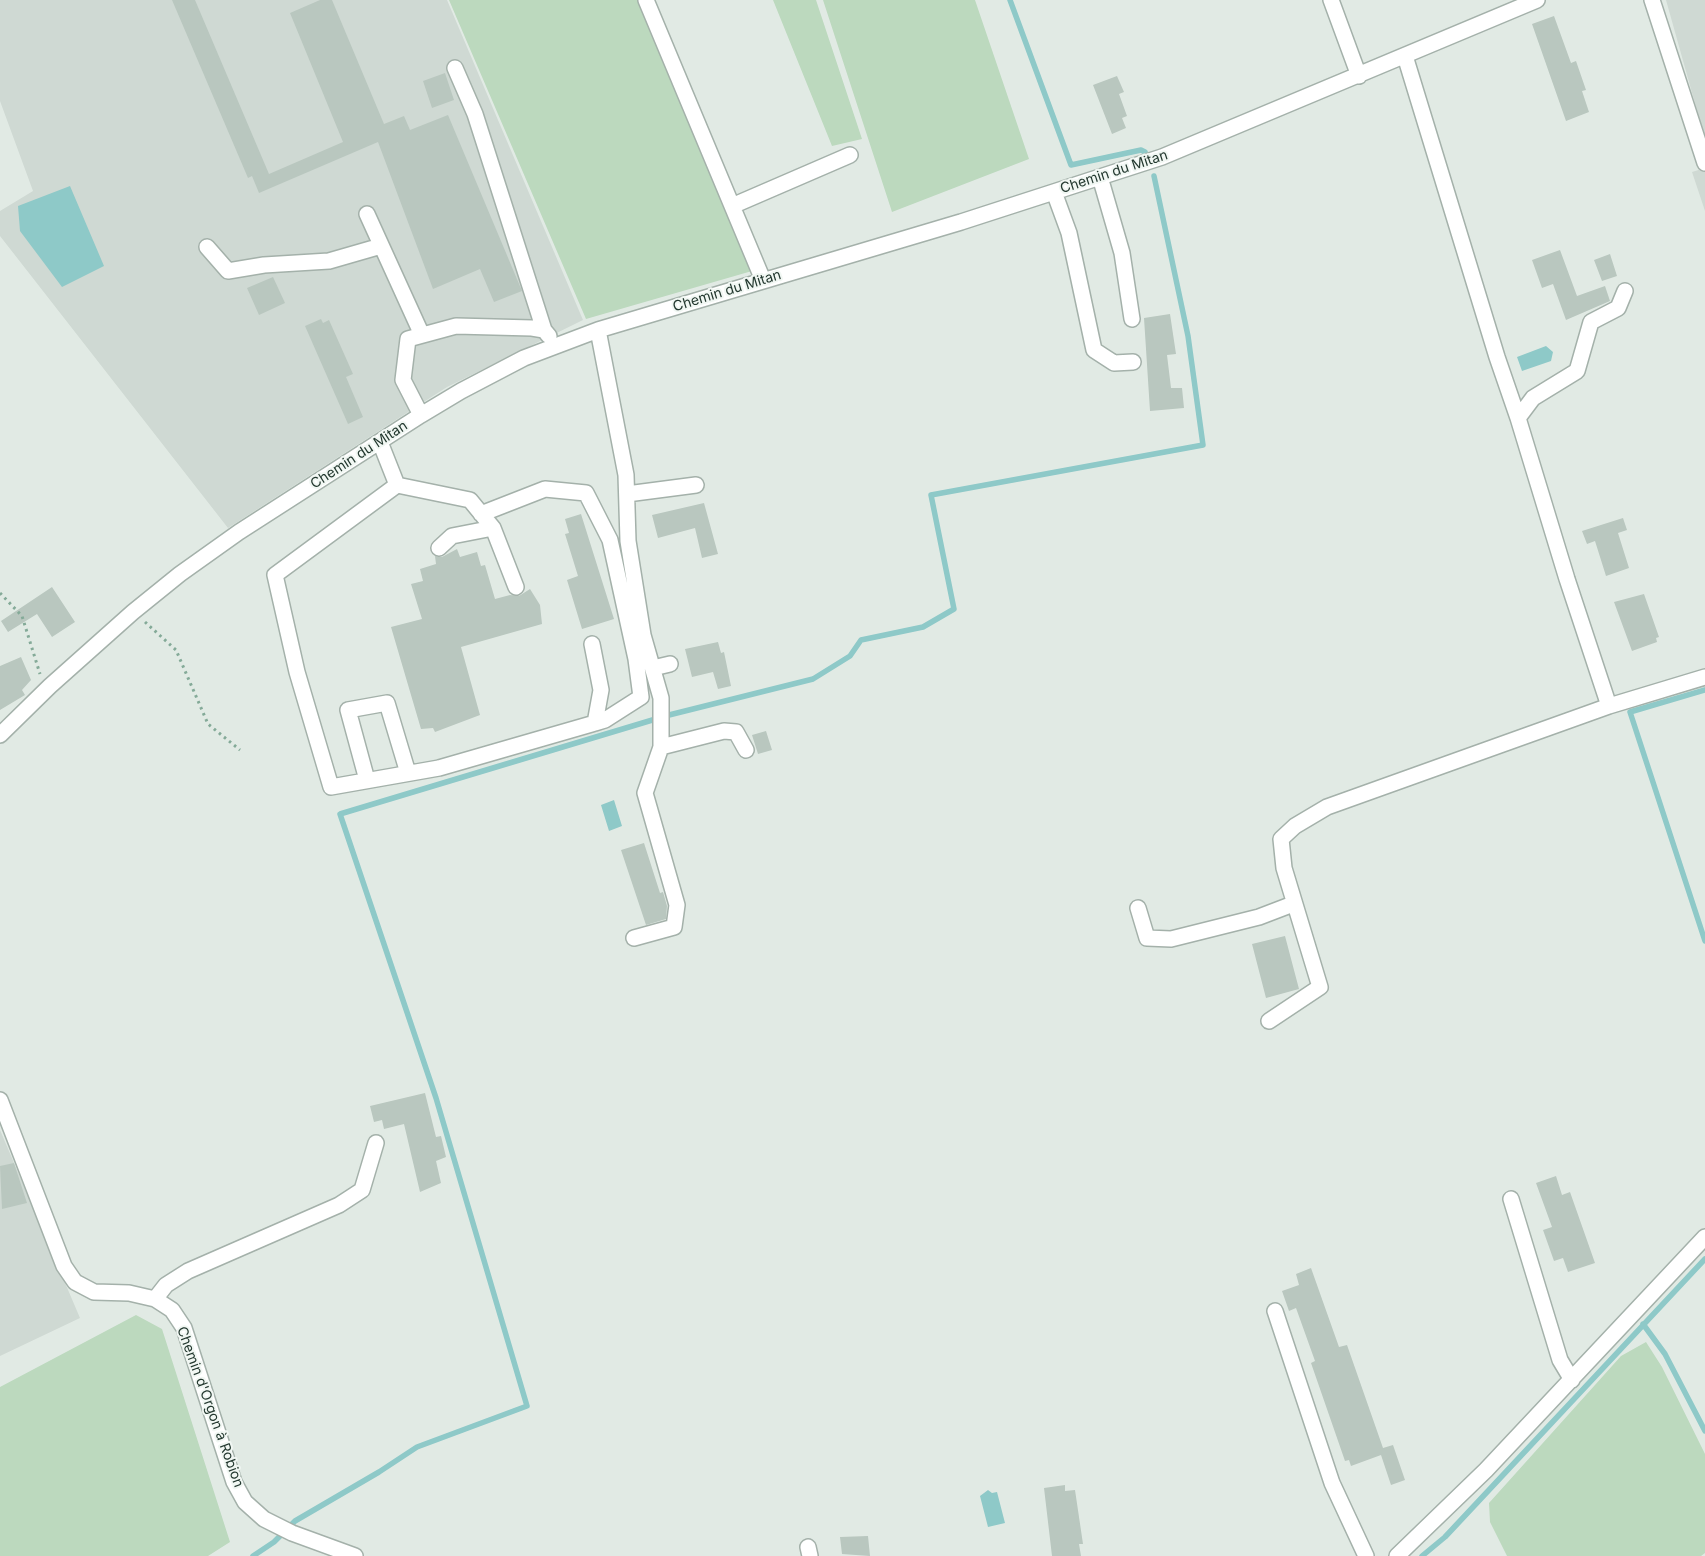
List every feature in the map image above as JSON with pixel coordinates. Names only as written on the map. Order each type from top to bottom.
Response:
[{"type":"street","points":[[646,0],[763,280]]},
{"type":"street","points":[[1331,0],[1359,76]]},
{"type":"street","name":"Chemin du Mitan","points":[[0,735],[50,686],[134,612],[180,574],[239,532],[420,415],[476,383],[555,345],[598,330],[1054,192],[1162,157],[1537,0]]},
{"type":"street","points":[[1652,0],[1705,163]]},
{"type":"street","points":[[1405,56],[1566,579],[1609,706]]},
{"type":"street","points":[[456,68],[475,114],[544,330],[555,345]]},
{"type":"street","points":[[732,206],[850,155]]},
{"type":"street","points":[[1100,177],[1122,253],[1132,320]]},
{"type":"street","points":[[1054,192],[1069,233],[1094,350],[1114,363],[1134,362]]},
{"type":"street","points":[[367,214],[422,335]]},
{"type":"street","points":[[207,247],[228,271],[264,265],[330,261],[382,246]]},
{"type":"street","points":[[1518,418],[1533,398],[1577,372],[1591,322],[1618,308],[1625,291]]},
{"type":"street","points":[[420,415],[403,380],[408,339],[456,326],[544,330]]},
{"type":"street","points":[[598,330],[626,475],[628,541],[643,635],[661,698],[661,747],[645,793],[677,905],[674,927],[634,938]]},
{"type":"street","points":[[380,442],[397,485]]},
{"type":"street","points":[[481,514],[545,490],[586,493],[610,540],[636,659],[641,697],[605,720],[595,723],[440,768],[331,787],[298,672],[275,575],[397,485],[470,500],[481,514],[493,528],[516,587]]},
{"type":"street","points":[[627,494],[696,485]]},
{"type":"street","points":[[439,548],[452,536],[493,528]]},
{"type":"street","points":[[592,644],[601,690],[595,723]]},
{"type":"street","points":[[653,668],[670,664]]},
{"type":"street","points":[[1269,1021],[1320,987],[1284,868],[1282,839],[1295,826],[1326,807],[1609,706],[1705,677]]},
{"type":"street","points":[[367,780],[348,710],[387,703],[408,773]]},
{"type":"street","points":[[661,747],[724,731],[736,732],[746,750]]},
{"type":"street","points":[[1138,908],[1147,938],[1171,940],[1259,917],[1294,904]]},
{"type":"street","name":"Chemin d'Orgon à Robion","points":[[0,1100],[64,1266],[75,1282],[94,1292],[129,1293],[155,1299],[172,1310],[184,1328],[234,1482],[245,1502],[264,1520],[285,1530],[355,1556]]},
{"type":"street","points":[[155,1299],[166,1285],[188,1271],[339,1205],[362,1190],[376,1143]]},
{"type":"street","points":[[1511,1199],[1560,1360],[1572,1380]]},
{"type":"street","points":[[1397,1556],[1486,1470],[1705,1236]]},
{"type":"street","points":[[1275,1311],[1332,1483],[1366,1556]]},
{"type":"path","points":[[0,593],[22,616],[40,673],[50,686]]},
{"type":"path","points":[[134,612],[176,650],[208,724],[240,750]]},
{"type":"shaded area","points":[[0,0],[447,0],[583,320],[447,387],[228,528],[0,236],[0,211],[33,191],[0,101]]},
{"type":"shaded area","points":[[1666,0],[1705,0],[1705,139]]},
{"type":"shaded area","points":[[1705,168],[1705,211],[1692,172]]},
{"type":"shaded area","points":[[0,1130],[80,1318],[0,1356]]},
{"type":"green space","points":[[449,0],[639,0],[752,271],[586,319]]},
{"type":"green space","points":[[773,0],[816,0],[862,139],[832,146]]},
{"type":"green space","points":[[823,0],[975,0],[1029,159],[892,212]]},
{"type":"green space","points":[[136,1315],[162,1329],[230,1542],[208,1556],[0,1556],[0,1387]]},
{"type":"green space","points":[[1646,1342],[1662,1367],[1705,1454],[1705,1553],[1701,1556],[1507,1556],[1490,1522],[1489,1503],[1621,1356]]},
{"type":"water","points":[[70,186],[104,266],[62,287],[20,231],[18,206]]},
{"type":"water","points":[[1546,346],[1553,352],[1551,361],[1522,371],[1517,357]]},
{"type":"water","points":[[614,800],[622,826],[609,831],[601,805]]},
{"type":"water","points":[[988,1490],[992,1493],[997,1492],[1005,1523],[988,1527],[980,1496]]},
{"type":"building","points":[[172,0],[195,0],[269,174],[343,142],[290,13],[320,0],[332,0],[384,124],[404,116],[410,130],[448,115],[522,291],[494,302],[480,269],[433,289],[378,142],[259,193],[252,176],[248,178]]},
{"type":"building","points":[[1554,16],[1571,63],[1576,61],[1586,90],[1582,91],[1589,112],[1566,121],[1532,24]]},
{"type":"building","points":[[445,73],[454,100],[432,108],[423,81]]},
{"type":"building","points":[[1117,76],[1124,92],[1119,94],[1127,116],[1122,118],[1126,128],[1112,134],[1093,85]]},
{"type":"building","points":[[1560,250],[1577,296],[1605,286],[1610,301],[1566,320],[1553,284],[1542,288],[1532,260]]},
{"type":"building","points":[[1610,254],[1617,276],[1602,281],[1594,260]]},
{"type":"building","points":[[273,277],[285,303],[259,315],[247,288]]},
{"type":"building","points":[[1170,314],[1176,354],[1167,355],[1171,388],[1182,388],[1184,408],[1150,411],[1144,318]]},
{"type":"building","points":[[321,319],[323,323],[329,320],[353,374],[346,377],[363,417],[348,424],[305,326]]},
{"type":"building","points":[[704,503],[718,554],[702,558],[695,528],[658,538],[652,515]]},
{"type":"building","points":[[581,514],[614,619],[582,629],[567,580],[578,576],[565,534],[569,533],[565,519]]},
{"type":"building","points":[[1623,518],[1627,530],[1618,533],[1629,568],[1606,576],[1595,541],[1587,544],[1582,531]]},
{"type":"building","points":[[457,549],[460,557],[477,552],[481,566],[485,565],[495,599],[510,595],[519,596],[530,589],[540,605],[542,624],[461,647],[480,715],[435,732],[433,728],[421,729],[391,627],[422,619],[411,584],[423,581],[420,569],[436,564],[435,556],[442,557]]},
{"type":"building","points":[[52,587],[75,622],[52,637],[37,614],[8,632],[1,621]]},
{"type":"building","points":[[1644,594],[1659,637],[1656,638],[1657,642],[1632,651],[1614,602]]},
{"type":"building","points":[[718,642],[721,653],[724,652],[731,686],[718,689],[713,672],[692,677],[685,649]]},
{"type":"building","points":[[21,657],[31,680],[22,690],[25,695],[0,710],[0,666]]},
{"type":"building","points":[[766,731],[772,750],[758,754],[752,735]]},
{"type":"building","points":[[644,843],[660,893],[663,892],[667,906],[666,919],[646,925],[621,850]]},
{"type":"building","points":[[1285,936],[1299,989],[1266,998],[1252,944]]},
{"type":"building","points":[[425,1093],[436,1137],[441,1136],[446,1157],[436,1161],[441,1183],[420,1192],[404,1124],[384,1129],[382,1120],[374,1122],[370,1106]]},
{"type":"building","points":[[14,1163],[27,1203],[2,1209],[0,1166]]},
{"type":"building","points":[[1556,1176],[1562,1195],[1570,1192],[1595,1263],[1568,1272],[1563,1258],[1554,1261],[1543,1230],[1552,1227],[1536,1183]]},
{"type":"building","points":[[1311,1268],[1339,1347],[1347,1345],[1383,1448],[1393,1445],[1405,1480],[1391,1485],[1381,1455],[1351,1466],[1349,1460],[1345,1461],[1311,1363],[1315,1361],[1296,1308],[1289,1311],[1282,1291],[1299,1285],[1296,1274]]},
{"type":"building","points":[[1065,1485],[1065,1491],[1075,1490],[1083,1544],[1079,1544],[1081,1556],[1052,1556],[1044,1488]]},
{"type":"building","points":[[868,1536],[870,1556],[842,1554],[840,1537]]},
{"type":"waterway","points":[[1010,0],[1071,165],[1141,150],[1145,152]]},
{"type":"waterway","points":[[253,1556],[274,1542],[295,1521],[379,1472],[417,1447],[527,1406],[436,1098],[340,814],[669,715],[813,679],[850,656],[861,640],[923,627],[954,609],[931,495],[1203,445],[1188,336],[1154,176]]},
{"type":"waterway","points":[[1705,690],[1630,712],[1705,941]]},
{"type":"waterway","points":[[1422,1556],[1445,1537],[1705,1259]]},
{"type":"waterway","points":[[1643,1324],[1665,1354],[1705,1431]]}]
